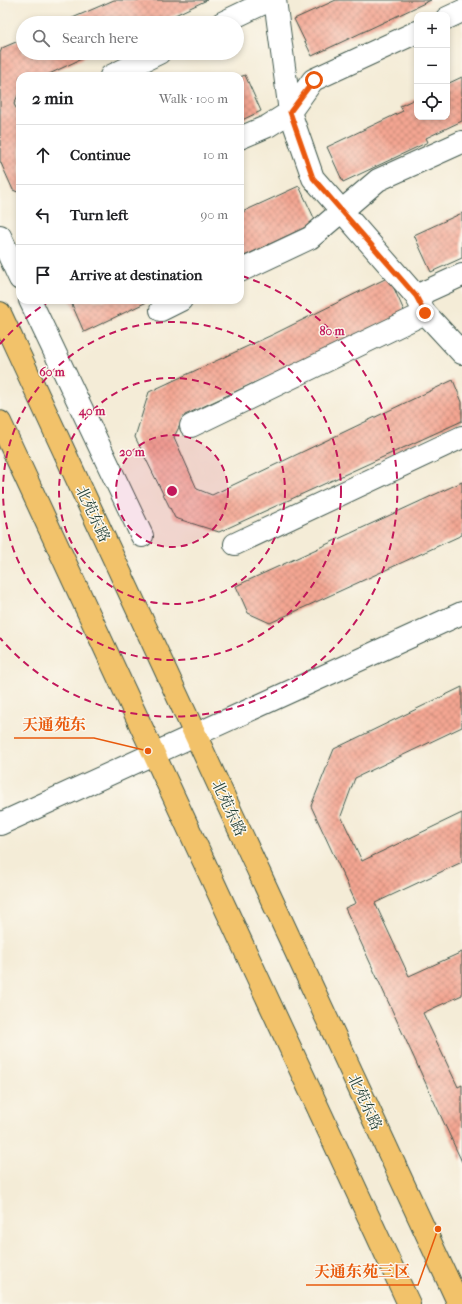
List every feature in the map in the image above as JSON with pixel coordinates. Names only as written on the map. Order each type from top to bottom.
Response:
[{"type":"main road","name":"北苑东路","points":[[0,313],[459,1304]]},
{"type":"main road","points":[[0,422],[409,1304]]},
{"type":"street","points":[[237,16],[270,0]]},
{"type":"street","points":[[275,0],[290,112],[313,178],[462,353]]},
{"type":"street","points":[[450,17],[462,11]]},
{"type":"street","points":[[244,136],[268,126],[290,112],[314,80],[414,33]]},
{"type":"street","points":[[119,72],[144,60]]},
{"type":"street","points":[[244,270],[310,238],[378,180],[462,142]]},
{"type":"street","points":[[8,241],[16,266]]},
{"type":"street","points":[[191,426],[421,304],[462,275]]},
{"type":"street","points":[[32,304],[142,536]]},
{"type":"street","points":[[161,310],[173,304]]},
{"type":"street","points":[[235,544],[462,437]]},
{"type":"street","points":[[0,824],[462,613]]},
{"type":"building","points":[[114,0],[207,0],[173,16],[77,16]]},
{"type":"building","points":[[336,0],[431,0],[312,56],[294,19]]},
{"type":"building","points":[[16,42],[16,60],[79,60],[54,72],[16,72],[16,100],[14,104],[16,108],[16,191],[13,190],[0,161],[0,53],[2,48]]},
{"type":"building","points":[[244,75],[261,111],[244,119]]},
{"type":"building","points":[[462,77],[462,121],[426,138],[428,142],[343,182],[327,147],[403,111],[400,106],[414,99],[414,120],[450,120],[450,83]]},
{"type":"building","points":[[299,186],[316,222],[244,256],[244,211]]},
{"type":"building","points":[[462,213],[462,258],[431,272],[414,235]]},
{"type":"building","points":[[389,277],[405,313],[185,415],[174,437],[197,489],[212,495],[453,380],[462,402],[462,421],[219,532],[175,518],[135,437],[149,392],[274,334]]},
{"type":"building","points":[[72,304],[143,304],[84,332]]},
{"type":"building","points":[[462,482],[462,535],[270,623],[248,613],[236,586]]},
{"type":"building","points":[[462,687],[462,727],[355,778],[341,816],[362,861],[462,813],[462,862],[375,903],[409,976],[462,952],[462,995],[423,1013],[458,1087],[462,1085],[462,1162],[345,908],[356,903],[311,806],[334,749]]},
{"type":"place","name":"天通苑东","points":[[148,751]]},
{"type":"place","name":"天通东苑三区","points":[[438,1229]]},
{"type":"route","points":[[314,80],[290,112],[313,178],[416,296],[425,313]]}]
